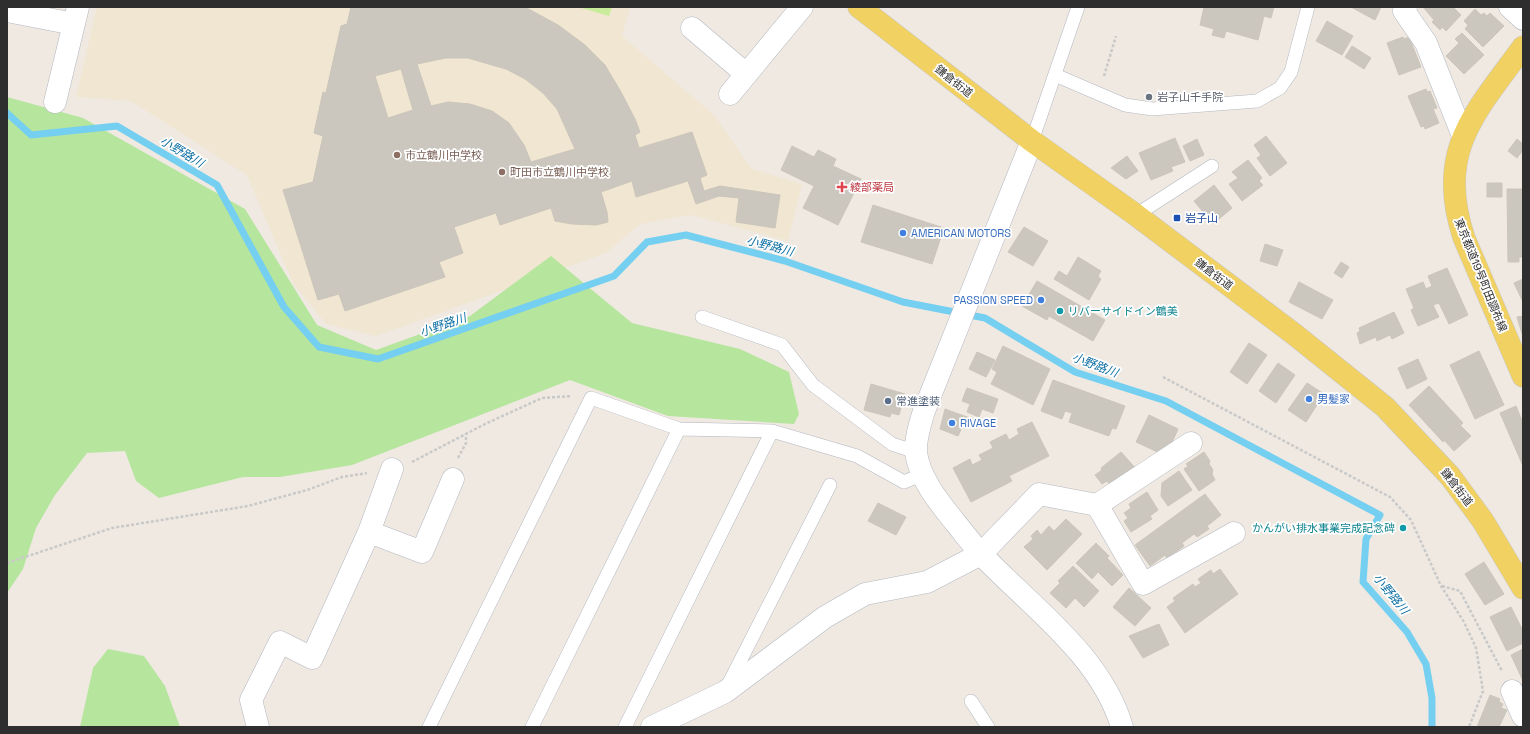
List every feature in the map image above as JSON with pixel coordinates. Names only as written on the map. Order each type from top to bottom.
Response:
[{"type":"main road","name":"鎌倉街道","points":[[858,7],[1032,141],[1136,215],[1294,334],[1385,407],[1450,476],[1483,521],[1523,588]]},
{"type":"main road","name":"東京都道19号町田調布線","points":[[1523,47],[1484,100],[1463,136],[1456,159],[1453,187],[1456,214],[1464,238],[1523,376]]},
{"type":"street","points":[[730,94],[802,7]]},
{"type":"street","points":[[1406,7],[1404,11],[1426,43],[1463,136]]},
{"type":"street","points":[[1510,7],[1523,19]]},
{"type":"street","points":[[7,10],[76,16],[55,102]]},
{"type":"street","points":[[692,28],[746,74]]},
{"type":"street","points":[[1032,141],[924,411],[917,434],[916,452],[923,474],[937,500],[981,554],[1062,633],[1096,674],[1118,715],[1122,727]]},
{"type":"street","points":[[652,727],[725,692],[825,617],[865,594],[927,582],[981,554],[1039,494],[1097,505],[1191,443]]},
{"type":"street","points":[[258,727],[251,700],[280,642],[312,658],[369,532],[392,469]]},
{"type":"street","points":[[369,532],[422,552],[453,479]]},
{"type":"street","points":[[1097,505],[1143,584],[1234,533]]},
{"type":"street","points":[[1507,682],[1523,716]]},
{"type":"lane","points":[[1032,141],[1078,7]]},
{"type":"lane","points":[[1055,75],[1125,105],[1152,109],[1257,101],[1280,88],[1291,72],[1308,7]]},
{"type":"lane","points":[[1136,215],[1212,166]]},
{"type":"lane","points":[[702,317],[782,345],[813,386],[892,444],[916,452]]},
{"type":"lane","points":[[428,727],[591,398],[679,429],[772,431],[857,456],[904,482],[923,474]]},
{"type":"lane","points":[[532,727],[679,429]]},
{"type":"lane","points":[[625,727],[772,431]]},
{"type":"lane","points":[[725,692],[830,486]]},
{"type":"lane","points":[[971,701],[988,727]]},
{"type":"path","points":[[1098,94],[1116,36]]},
{"type":"path","points":[[1163,377],[1390,497],[1410,520],[1441,586],[1464,622],[1476,648],[1483,691],[1469,727]]},
{"type":"path","points":[[7,563],[112,528],[248,506],[307,490],[342,477],[392,469],[414,461],[466,434],[542,398],[565,396],[591,398]]},
{"type":"path","points":[[466,434],[466,444]]},
{"type":"path","points":[[1441,586],[1460,591],[1507,682]]},
{"type":"shaded area","name":"町田市立鶴川中学校","points":[[97,7],[630,7],[622,36],[714,115],[752,169],[802,184],[788,241],[691,215],[640,224],[606,253],[376,336],[326,324],[293,283],[247,175],[131,101],[76,97]]},
{"type":"green space","points":[[578,7],[612,7],[609,16]]},
{"type":"green space","points":[[7,97],[83,118],[245,209],[317,325],[376,350],[470,316],[551,256],[632,323],[740,349],[789,372],[799,414],[794,424],[668,416],[570,380],[352,465],[280,477],[243,477],[159,498],[136,481],[125,451],[87,453],[55,495],[36,528],[23,569],[7,593]]},
{"type":"green space","points":[[108,649],[144,656],[165,686],[180,727],[80,727],[93,668]]},
{"type":"building","points":[[351,7],[525,7],[558,25],[585,45],[605,65],[635,119],[640,132],[635,135],[639,148],[692,132],[707,175],[700,178],[704,191],[720,186],[780,195],[775,228],[736,222],[739,198],[719,196],[696,204],[688,181],[636,197],[632,181],[601,192],[607,212],[608,222],[596,225],[572,224],[555,221],[551,208],[500,225],[496,213],[454,227],[463,253],[439,262],[445,277],[345,311],[339,294],[318,300],[283,190],[313,182],[323,136],[314,133],[323,92],[326,93],[341,26],[347,24]],"holes":[[[446,58],[468,58],[506,69],[525,79],[543,93],[557,109],[575,149],[531,162],[524,145],[509,123],[492,111],[470,104],[448,102],[431,106],[417,64]],[[401,69],[413,110],[388,118],[375,76]]]},
{"type":"building","points":[[1204,7],[1274,7],[1271,18],[1264,16],[1258,40],[1226,31],[1224,38],[1212,35],[1214,29],[1200,25]]},
{"type":"building","points":[[1351,7],[1381,7],[1375,20]]},
{"type":"building","points":[[1423,7],[1453,7],[1461,15],[1446,31],[1442,27],[1440,30],[1432,22],[1434,20]]},
{"type":"building","points":[[1475,9],[1481,15],[1484,13],[1487,16],[1490,13],[1504,26],[1483,47],[1465,29],[1468,25],[1464,21]]},
{"type":"building","points":[[1327,21],[1353,36],[1342,55],[1316,41]]},
{"type":"building","points":[[1462,33],[1484,55],[1464,74],[1446,56],[1459,43],[1455,39]]},
{"type":"building","points":[[1403,37],[1404,39],[1409,37],[1421,67],[1399,75],[1387,43]]},
{"type":"building","points":[[1352,46],[1371,58],[1364,69],[1345,57]]},
{"type":"building","points":[[1426,89],[1427,92],[1430,91],[1437,108],[1433,109],[1439,123],[1425,129],[1424,126],[1421,127],[1408,96]]},
{"type":"building","points":[[1266,136],[1287,163],[1270,176],[1257,158],[1261,155],[1254,145]]},
{"type":"building","points":[[1175,138],[1185,162],[1171,167],[1173,171],[1151,180],[1139,153]]},
{"type":"building","points":[[1197,139],[1204,155],[1190,161],[1183,146]]},
{"type":"building","points":[[1517,139],[1523,144],[1523,150],[1517,158],[1508,151]]},
{"type":"building","points":[[792,146],[814,157],[818,150],[836,159],[833,166],[861,179],[838,225],[803,208],[814,186],[781,170]]},
{"type":"building","points":[[1127,156],[1138,171],[1126,179],[1111,168]]},
{"type":"building","points":[[1248,160],[1262,178],[1259,181],[1263,185],[1242,201],[1229,184],[1238,178],[1232,172]]},
{"type":"building","points":[[1487,183],[1502,183],[1502,197],[1487,197]]},
{"type":"building","points":[[1214,185],[1232,208],[1213,224],[1194,201]]},
{"type":"building","points":[[1507,189],[1523,189],[1523,257],[1519,257],[1519,262],[1508,262]]},
{"type":"building","points":[[873,205],[944,228],[932,264],[861,242]]},
{"type":"building","points":[[1024,227],[1048,241],[1033,266],[1008,252]]},
{"type":"building","points":[[1265,244],[1283,250],[1277,266],[1260,261]]},
{"type":"building","points":[[1078,257],[1101,271],[1098,276],[1101,279],[1089,300],[1054,279],[1059,271],[1067,276]]},
{"type":"building","points":[[1341,262],[1349,267],[1342,278],[1334,273]]},
{"type":"building","points":[[1447,268],[1468,315],[1449,324],[1439,303],[1433,305],[1439,317],[1418,326],[1411,310],[1414,308],[1406,289],[1423,282],[1426,289],[1432,286],[1428,276]]},
{"type":"building","points":[[1523,279],[1523,302],[1514,283]]},
{"type":"building","name":"リバーサイドイン鶴美","points":[[1037,281],[1105,320],[1093,341],[1049,316],[1047,320],[1022,306]]},
{"type":"building","points":[[1299,282],[1333,300],[1322,319],[1289,302]]},
{"type":"building","points":[[1394,312],[1404,333],[1392,339],[1390,335],[1377,341],[1376,337],[1360,344],[1357,333],[1360,331],[1359,328]]},
{"type":"building","points":[[1523,316],[1523,337],[1517,317]]},
{"type":"building","points":[[1249,343],[1267,355],[1247,384],[1230,372]]},
{"type":"building","points":[[1003,346],[1050,369],[1033,405],[991,384],[997,372],[992,369]]},
{"type":"building","points":[[1479,351],[1504,405],[1475,419],[1450,365]]},
{"type":"building","points":[[977,352],[995,360],[986,377],[969,369]]},
{"type":"building","points":[[1418,359],[1427,379],[1407,389],[1398,368]]},
{"type":"building","points":[[1278,363],[1295,375],[1276,403],[1259,391]]},
{"type":"building","points":[[1053,380],[1125,406],[1116,429],[1112,428],[1109,436],[1069,422],[1072,413],[1065,411],[1062,419],[1041,411]]},
{"type":"building","points":[[1307,383],[1324,394],[1306,422],[1288,410]]},
{"type":"building","points":[[871,384],[905,394],[899,415],[891,413],[890,417],[864,410]]},
{"type":"building","points":[[1429,386],[1463,423],[1443,442],[1409,405]]},
{"type":"building","points":[[967,388],[998,399],[993,413],[982,409],[979,417],[967,412],[970,404],[962,401]]},
{"type":"building","points":[[1516,406],[1523,423],[1523,466],[1500,413]]},
{"type":"building","points":[[945,409],[970,418],[966,429],[962,427],[958,436],[940,429]]},
{"type":"building","points":[[1149,415],[1178,429],[1170,447],[1166,445],[1162,454],[1136,442]]},
{"type":"building","points":[[1032,422],[1049,456],[1009,476],[1012,481],[971,502],[953,468],[970,459],[972,465],[982,460],[979,455],[993,448],[990,442],[1006,434],[1009,440],[1019,434],[1017,429]]},
{"type":"building","points":[[1460,425],[1471,436],[1454,451],[1444,440]]},
{"type":"building","points":[[1121,452],[1138,471],[1114,490],[1107,481],[1102,484],[1095,475],[1102,470],[1101,468]]},
{"type":"building","points":[[1204,452],[1210,461],[1209,464],[1213,470],[1212,474],[1215,480],[1199,491],[1184,469],[1188,466],[1186,464]]},
{"type":"building","points":[[1179,471],[1192,490],[1168,506],[1161,496],[1162,483]]},
{"type":"building","points":[[1147,492],[1158,510],[1150,516],[1152,519],[1131,532],[1124,521],[1128,518],[1124,513],[1131,508],[1129,504]]},
{"type":"building","points":[[1205,494],[1221,515],[1207,526],[1209,529],[1197,537],[1194,534],[1182,543],[1184,546],[1167,558],[1165,555],[1150,566],[1135,545]]},
{"type":"building","points":[[878,503],[906,517],[896,535],[868,521]]},
{"type":"building","points":[[1066,519],[1082,534],[1047,570],[1024,547],[1033,539],[1031,536],[1037,530],[1041,535],[1049,526],[1054,531]]},
{"type":"building","points":[[1096,543],[1109,556],[1107,558],[1123,575],[1112,586],[1098,572],[1092,579],[1076,563]]},
{"type":"building","points":[[1484,562],[1504,594],[1485,605],[1465,574]]},
{"type":"building","points":[[1073,566],[1099,591],[1084,607],[1058,581]]},
{"type":"building","points":[[1220,569],[1238,594],[1185,633],[1167,607],[1175,601],[1173,598],[1193,584],[1195,587],[1201,583],[1198,579],[1211,570],[1213,574]]},
{"type":"building","points":[[1060,583],[1075,598],[1066,608],[1050,593]]},
{"type":"building","points":[[1129,588],[1151,608],[1135,626],[1113,607]]},
{"type":"building","points":[[1511,607],[1523,631],[1523,643],[1507,651],[1490,617]]},
{"type":"building","points":[[1159,624],[1169,645],[1143,658],[1129,636]]},
{"type":"building","points":[[1523,649],[1523,681],[1511,655]]},
{"type":"building","points":[[1490,695],[1500,699],[1499,702],[1503,704],[1501,708],[1507,710],[1499,727],[1477,727]]},
{"type":"waterway","name":"小野路川","points":[[7,113],[31,135],[117,126],[217,185],[284,307],[319,347],[378,359],[614,276],[647,242],[686,235],[785,261],[903,302],[985,318],[1075,372],[1166,401],[1380,515],[1366,539],[1363,582],[1407,632],[1426,664],[1432,698],[1432,727]]},
{"type":"place","name":"岩子山千手院","points":[[1149,97]]},
{"type":"place","name":"市立鶴川中学校","points":[[397,155]]},
{"type":"place","name":"町田市立鶴川中学校","points":[[502,172]]},
{"type":"place","name":"綾部薬局","points":[[842,187]]},
{"type":"place","name":"岩子山","points":[[1177,218]]},
{"type":"place","name":"AMERICAN MOTORS","points":[[903,233]]},
{"type":"place","name":"PASSION SPEED","points":[[1041,300]]},
{"type":"place","name":"リバーサイドイン鶴美","points":[[1060,311]]},
{"type":"place","name":"男髪家","points":[[1309,399]]},
{"type":"place","name":"常進塗装","points":[[888,401]]},
{"type":"place","name":"RIVAGE","points":[[952,423]]},
{"type":"place","name":"かんがい排水事業完成記念碑","points":[[1403,528]]}]
